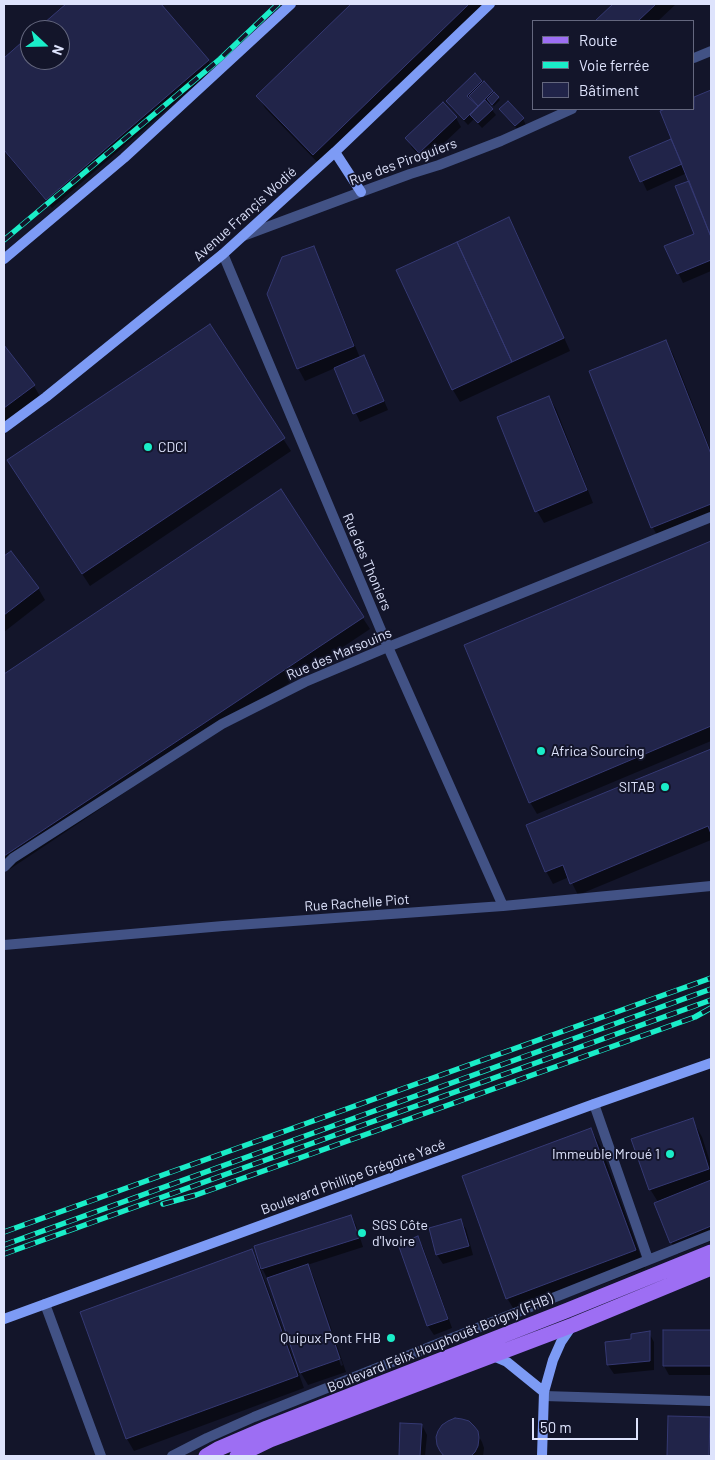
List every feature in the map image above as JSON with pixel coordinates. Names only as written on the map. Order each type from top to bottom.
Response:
[{"type":"main road","name":"Boulevard Félix Houphouët Boigny (FHB)","points":[[206,1456],[267,1428],[711,1252]]},
{"type":"main road","name":"Boulevard Félix Houphouët Boigny (FHB)","points":[[237,1456],[270,1440],[493,1356],[711,1268]]},
{"type":"street","points":[[4,259],[124,158],[291,4]]},
{"type":"street","name":"Avenue Françis Wodié","points":[[4,428],[46,397],[223,254],[335,152],[490,4]]},
{"type":"street","points":[[695,58],[711,51]]},
{"type":"street","name":"Rue des Piroguiers","points":[[242,237],[410,174],[440,166],[570,110]]},
{"type":"street","points":[[335,152],[361,192]]},
{"type":"street","name":"Rue des Thoniers","points":[[223,254],[388,647],[503,906]]},
{"type":"street","name":"Rue des Marsouins","points":[[4,867],[13,858],[222,724],[305,682],[711,517]]},
{"type":"street","name":"Rue Rachelle Piot","points":[[4,945],[214,926],[503,906],[711,886]]},
{"type":"street","name":"Boulevard Phillipe Grégoire Yacé","points":[[4,1319],[711,1063]]},
{"type":"street","points":[[594,1104],[648,1259]]},
{"type":"street","name":"Boulevard Félix Houphouët Boigny (FHB)","points":[[172,1456],[254,1417],[711,1235]]},
{"type":"street","points":[[45,1304],[101,1456]]},
{"type":"street","points":[[542,1456],[544,1394],[552,1360],[560,1342],[572,1325]]},
{"type":"street","points":[[493,1356],[507,1362],[544,1394],[711,1401]]},
{"type":"building","points":[[66,4],[161,4],[209,60],[46,200],[4,150],[4,58],[20,44],[20,70],[70,70],[70,20],[48,20]]},
{"type":"building","points":[[351,4],[469,4],[313,155],[256,96]]},
{"type":"building","points":[[613,4],[656,4],[639,20],[596,20]]},
{"type":"building","points":[[475,73],[482,81],[467,96],[478,106],[464,120],[446,101]]},
{"type":"building","points":[[484,81],[493,91],[478,106],[469,96]]},
{"type":"building","points":[[711,90],[711,237],[660,111],[695,110],[695,97]]},
{"type":"building","points":[[494,92],[499,97],[492,105],[487,99]]},
{"type":"building","points":[[485,100],[493,109],[478,123],[470,115]]},
{"type":"building","points":[[508,101],[524,118],[515,126],[499,109]]},
{"type":"building","points":[[443,102],[457,117],[419,153],[405,138]]},
{"type":"building","points":[[671,139],[682,164],[640,182],[629,157]]},
{"type":"building","points":[[689,181],[711,237],[711,260],[677,274],[664,246],[694,234],[675,186]]},
{"type":"building","points":[[509,217],[564,338],[512,362],[457,242]]},
{"type":"building","points":[[457,242],[512,362],[452,390],[396,270]]},
{"type":"building","points":[[314,246],[354,346],[297,369],[267,294],[282,257]]},
{"type":"building","points":[[210,324],[285,438],[82,574],[7,460]]},
{"type":"building","points":[[666,340],[711,454],[711,504],[651,528],[589,371]]},
{"type":"building","points":[[4,345],[35,385],[4,408]]},
{"type":"building","points":[[364,355],[384,401],[353,414],[334,368]]},
{"type":"building","points":[[549,396],[587,490],[535,512],[497,417]]},
{"type":"building","points":[[281,489],[364,617],[4,856],[4,674]]},
{"type":"building","points":[[711,541],[711,726],[529,803],[464,645]]},
{"type":"building","points":[[11,551],[39,588],[4,615],[4,556]]},
{"type":"building","name":"SITAB","points":[[711,749],[711,834],[708,826],[570,884],[563,865],[545,872],[526,825]]},
{"type":"building","name":"Immeuble Mroué 1","points":[[693,1118],[709,1169],[649,1190],[631,1139]]},
{"type":"building","points":[[591,1128],[636,1250],[506,1299],[462,1176]]},
{"type":"building","points":[[711,1180],[711,1226],[670,1243],[654,1203]]},
{"type":"building","points":[[351,1215],[359,1238],[261,1269],[254,1246]]},
{"type":"building","points":[[461,1219],[469,1246],[436,1255],[429,1228]]},
{"type":"building","points":[[418,1236],[448,1319],[427,1326],[398,1244]]},
{"type":"building","points":[[252,1249],[298,1376],[126,1439],[80,1312]]},
{"type":"building","points":[[308,1264],[340,1359],[300,1373],[267,1278]]},
{"type":"building","points":[[663,1330],[711,1330],[711,1366],[663,1366]]},
{"type":"building","points":[[650,1331],[650,1361],[607,1365],[605,1342],[631,1339],[631,1334]]},
{"type":"building","points":[[668,1416],[710,1417],[709,1456],[667,1456]]},
{"type":"building","points":[[455,1418],[469,1421],[478,1431],[478,1446],[471,1456],[444,1456],[437,1445],[436,1437],[442,1425]]},
{"type":"building","points":[[400,1423],[422,1424],[420,1456],[399,1456]]},
{"type":"railway","points":[[4,240],[220,59],[278,4]]},
{"type":"railway","points":[[4,1232],[711,978]]},
{"type":"railway","points":[[4,1245],[711,989]]},
{"type":"railway","points":[[4,1254],[711,1000]]},
{"type":"railway","points":[[163,1204],[196,1195],[695,1017],[711,1008]]},
{"type":"place","name":"CDCI","points":[[148,447]]},
{"type":"place","name":"Africa Sourcing","points":[[541,751]]},
{"type":"place","name":"SITAB","points":[[665,787]]},
{"type":"place","name":"Immeuble Mroué 1","points":[[670,1154]]},
{"type":"place","name":"SGS Côte d'Ivoire","points":[[362,1233]]},
{"type":"place","name":"Quipux Pont FHB","points":[[391,1338]]}]
